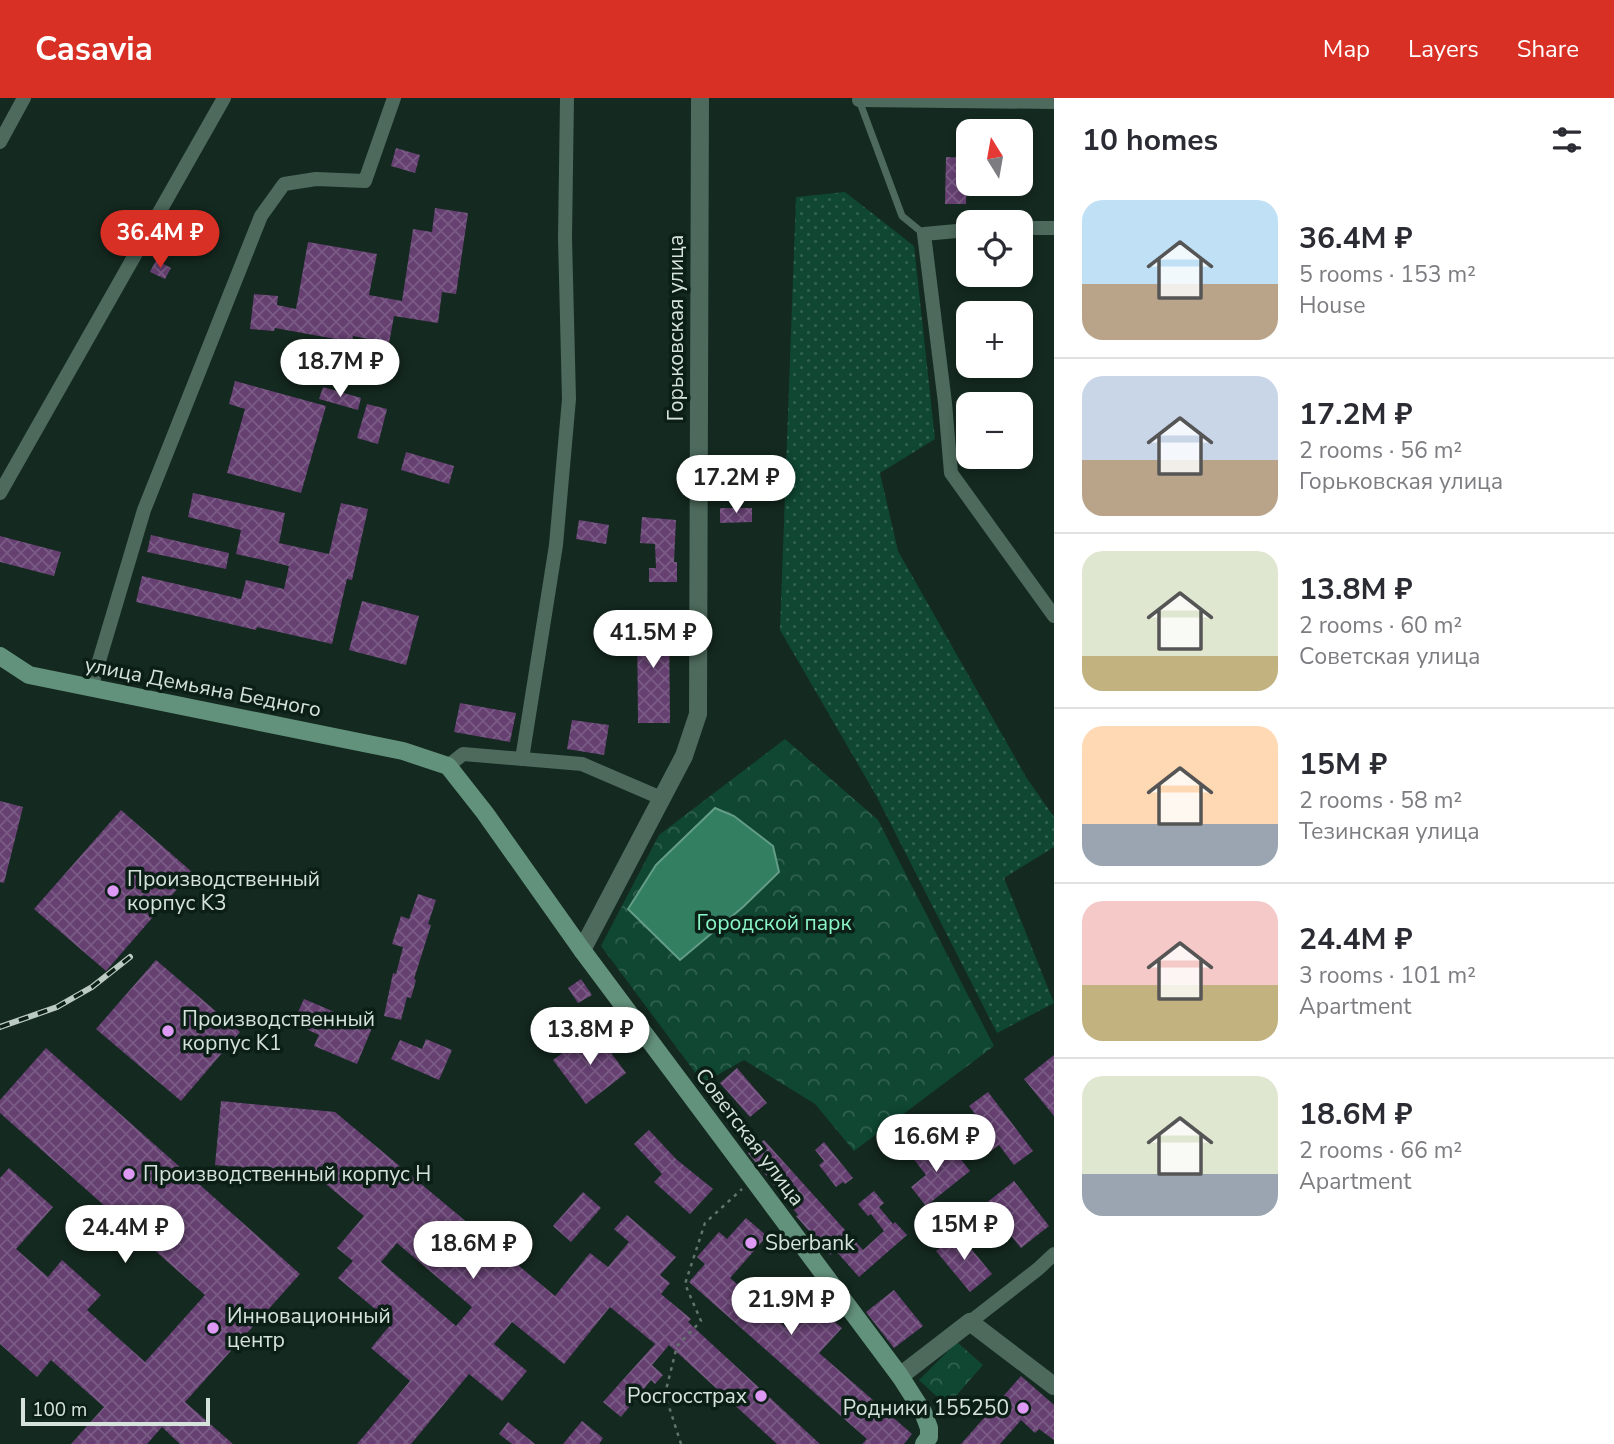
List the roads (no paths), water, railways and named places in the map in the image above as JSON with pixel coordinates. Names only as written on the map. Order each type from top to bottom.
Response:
[{"type":"main road","name":"улица Демьяна Бедного","points":[[0,657],[29,675],[403,751],[448,766]]},
{"type":"main road","name":"Советская улица","points":[[448,766],[900,1376],[926,1420],[929,1437],[924,1444]]},
{"type":"street","points":[[0,142],[24,98]]},
{"type":"street","points":[[0,493],[224,98]]},
{"type":"street","points":[[91,688],[144,510],[261,216],[284,184],[316,179],[365,181],[394,98]]},
{"type":"street","points":[[522,759],[556,545],[569,399],[565,238],[567,98]]},
{"type":"street","name":"Горьковская улица","points":[[582,950],[684,756],[698,714],[700,98]]},
{"type":"street","points":[[859,100],[1054,103]]},
{"type":"street","points":[[1033,229],[1054,228]]},
{"type":"street","points":[[956,231],[924,234],[951,473],[1054,616]]},
{"type":"street","points":[[448,766],[463,754],[582,764],[661,798]]},
{"type":"street","points":[[900,1376],[1054,1254]]},
{"type":"street","points":[[970,1322],[1054,1386]]},
{"type":"lane","points":[[859,100],[902,216],[924,234]]},
{"type":"railway","points":[[0,1027],[57,1007],[92,987],[130,957]]},
{"type":"place","name":"Производственный корпус K3","points":[[113,891]]},
{"type":"place","name":"Производственный корпус K1","points":[[168,1031]]},
{"type":"place","name":"Производственный корпус H","points":[[129,1174]]},
{"type":"place","name":"Sberbank","points":[[751,1243]]},
{"type":"place","name":"Инновационный центр","points":[[213,1328]]},
{"type":"place","name":"Росгосстрах","points":[[761,1396]]},
{"type":"place","name":"Родники 155250","points":[[1023,1408]]},
{"type":"park label","name":"Городской парк","points":[[774,923]]}]
